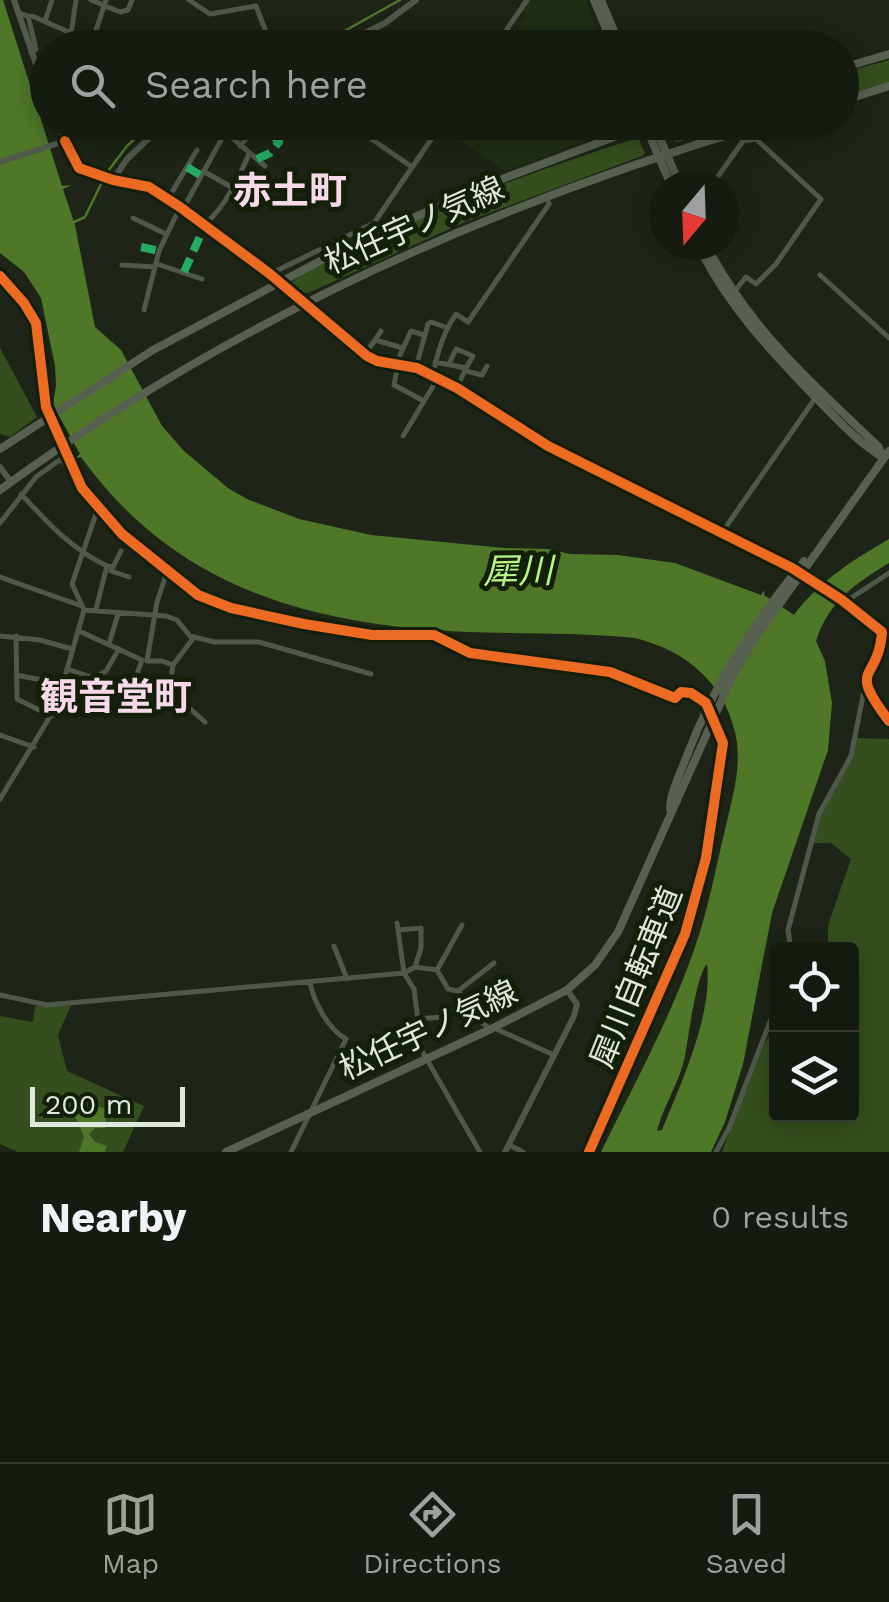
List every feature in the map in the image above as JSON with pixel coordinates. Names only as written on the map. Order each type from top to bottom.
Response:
[{"type":"main road","points":[[14,0],[30,49]]},
{"type":"main road","points":[[598,0],[610,30]]},
{"type":"main road","points":[[859,63],[889,54]]},
{"type":"main road","points":[[859,96],[889,86]]},
{"type":"main road","name":"松任宇ノ気線","points":[[0,449],[154,350],[278,280],[510,176],[607,140]]},
{"type":"main road","points":[[656,140],[667,170]]},
{"type":"main road","name":"松任宇ノ気線","points":[[0,490],[58,448],[304,302],[485,219],[712,140]]},
{"type":"main road","points":[[0,162],[62,142]]},
{"type":"main road","points":[[662,155],[671,170]]},
{"type":"main road","points":[[707,260],[748,326],[873,452],[887,457]]},
{"type":"main road","points":[[715,260],[734,294],[775,346],[887,457]]},
{"type":"main road","name":"松任宇ノ気線","points":[[226,1152],[493,1029],[567,990],[595,966],[618,932],[726,667],[887,457]]},
{"type":"main road","points":[[0,466],[11,482]]},
{"type":"street","points":[[44,21],[52,0]]},
{"type":"street","points":[[71,30],[76,0]]},
{"type":"street","points":[[90,0],[124,12],[132,0]]},
{"type":"street","points":[[188,0],[210,14],[256,6],[265,30]]},
{"type":"street","points":[[370,30],[416,0]]},
{"type":"street","points":[[506,30],[527,0]]},
{"type":"street","points":[[96,30],[106,3]]},
{"type":"street","points":[[32,16],[64,30]]},
{"type":"street","points":[[114,180],[127,159],[147,140]]},
{"type":"street","points":[[144,310],[166,234],[219,140]]},
{"type":"street","points":[[234,140],[266,166]]},
{"type":"street","points":[[240,146],[245,140]]},
{"type":"street","points":[[373,140],[412,167]]},
{"type":"street","points":[[270,274],[374,223],[431,140]]},
{"type":"street","points":[[723,170],[743,141],[750,140]]},
{"type":"street","points":[[734,294],[746,277],[756,284],[776,264],[821,199],[757,140]]},
{"type":"street","points":[[62,142],[79,168],[150,187],[206,224],[365,354],[377,361],[416,368],[458,388],[548,446],[799,572],[882,632],[881,645],[867,671],[850,756],[818,814],[788,930],[790,942]]},
{"type":"street","points":[[168,199],[197,150]]},
{"type":"street","points":[[206,224],[250,154]]},
{"type":"street","points":[[203,171],[248,197]]},
{"type":"street","points":[[403,436],[435,376],[435,362],[456,314],[468,322],[550,204],[546,196]]},
{"type":"street","points":[[133,218],[166,234]]},
{"type":"street","points":[[374,223],[374,234]]},
{"type":"street","points":[[122,265],[156,265],[202,279]]},
{"type":"street","points":[[820,275],[889,338]]},
{"type":"street","points":[[416,368],[430,322],[448,328]]},
{"type":"street","points":[[424,335],[412,330],[397,364],[394,385],[424,401]]},
{"type":"street","points":[[365,354],[381,331]]},
{"type":"street","points":[[375,340],[403,348]]},
{"type":"street","points":[[448,364],[456,350],[474,352],[458,388]]},
{"type":"street","points":[[435,362],[482,375],[487,366]]},
{"type":"street","points":[[721,534],[816,397]]},
{"type":"street","points":[[0,523],[36,477],[61,459],[98,508],[72,584],[83,608],[52,716],[0,799]]},
{"type":"street","points":[[21,494],[62,539],[112,571],[129,576]]},
{"type":"street","points":[[96,609],[110,567],[121,551]]},
{"type":"street","points":[[167,572],[155,614],[151,652],[133,686],[157,694],[169,690]]},
{"type":"street","points":[[843,601],[889,573]]},
{"type":"street","points":[[1,578],[83,608],[155,614],[178,620],[185,632],[194,637],[214,642],[259,642],[371,674]]},
{"type":"street","points":[[109,644],[118,612]]},
{"type":"street","points":[[78,630],[145,661],[173,665]]},
{"type":"street","points":[[0,636],[72,649]]},
{"type":"street","points":[[16,636],[17,699],[52,716]]},
{"type":"street","points":[[169,690],[173,665],[194,637]]},
{"type":"street","points":[[67,669],[90,678],[99,676],[120,649]]},
{"type":"street","points":[[16,675],[42,680]]},
{"type":"street","points":[[865,686],[889,721]]},
{"type":"street","points":[[169,690],[205,722]]},
{"type":"street","points":[[0,736],[34,747]]},
{"type":"street","points":[[415,967],[421,948],[420,928],[398,926],[404,972],[414,989],[416,1020],[426,1059],[480,1152]]},
{"type":"street","points":[[437,970],[462,926]]},
{"type":"street","points":[[334,946],[347,979]]},
{"type":"street","points":[[458,991],[494,963]]},
{"type":"street","points":[[0,995],[47,1005],[310,983],[404,972],[415,967],[437,970]]},
{"type":"street","points":[[437,970],[448,989],[458,991],[479,1021],[554,1054]]},
{"type":"street","points":[[290,1152],[346,1039],[335,1033],[312,994],[310,983]]},
{"type":"street","points":[[523,1152],[507,1148],[577,1004],[567,990]]},
{"type":"street","points":[[416,1020],[444,1017],[466,1002]]},
{"type":"street","points":[[716,1152],[769,1024]]},
{"type":"shaded area","points":[[528,0],[585,0],[597,30],[517,30],[527,16],[521,11]]},
{"type":"shaded area","points":[[889,60],[889,83],[859,92],[859,68]]},
{"type":"shaded area","points":[[459,140],[588,140],[505,171]]},
{"type":"shaded area","points":[[631,140],[639,140],[645,153],[465,222],[308,293],[302,293],[291,283],[386,233],[527,176]]},
{"type":"shaded area","points":[[0,348],[37,417],[10,437],[0,434]]},
{"type":"shaded area","points":[[856,738],[889,739],[889,1152],[722,1152],[756,1059],[769,1036],[769,1122],[859,1122],[859,942],[828,942],[828,925],[851,859],[831,843],[813,843],[824,804],[852,756]]},
{"type":"shaded area","points":[[71,1005],[58,1035],[67,1071],[144,1106],[123,1152],[18,1152],[0,1144],[0,1016],[33,1022],[35,1006]]},
{"type":"water","name":"犀川","points":[[0,0],[30,85],[30,140],[47,140],[62,186],[72,185],[63,189],[75,225],[95,327],[121,350],[162,426],[184,451],[228,488],[299,519],[371,535],[675,563],[761,595],[765,590],[764,595],[794,615],[826,582],[889,539],[889,563],[836,604],[816,641],[825,661],[832,703],[828,750],[772,913],[743,1064],[711,1152],[601,1152],[674,1001],[711,890],[738,757],[729,714],[711,683],[670,651],[635,638],[467,632],[354,620],[251,591],[204,569],[159,539],[118,502],[81,457],[74,459],[80,454],[53,405],[55,366],[41,298],[24,272],[0,253]],"holes":[[[707,964],[705,1005],[686,1070],[662,1130],[657,1131],[683,1066],[696,993]]]},
{"type":"water","points":[[63,1092],[78,1112],[94,1106],[108,1109],[105,1128],[95,1128],[89,1134],[95,1142],[107,1146],[105,1152],[79,1152],[84,1137],[76,1118],[64,1107]]},
{"type":"waterway","points":[[346,30],[400,0]]},
{"type":"waterway","points":[[105,175],[134,140]]},
{"type":"waterway","points":[[72,223],[85,217],[102,182]]},
{"type":"marked path","points":[[257,159],[270,153],[277,140]]},
{"type":"marked path","points":[[187,167],[200,175]]},
{"type":"marked path","points":[[184,272],[206,223]]},
{"type":"marked path","points":[[141,247],[159,251]]},
{"type":"cycle path","points":[[65,141],[79,168],[149,187],[180,207],[270,274],[367,356],[417,368],[457,388],[548,446],[792,568],[842,600],[882,632],[867,682],[889,721]]},
{"type":"cycle path","name":"犀川自転車道","points":[[0,276],[36,323],[46,407],[82,488],[122,534],[198,595],[231,608],[304,624],[372,635],[434,635],[470,653],[610,672],[675,698],[681,692],[691,693],[706,703],[723,743],[706,858],[685,934],[589,1152]]},
{"type":"district","name":"赤土町","points":[[290,191]]},
{"type":"district","name":"観音堂町","points":[[116,697]]}]
